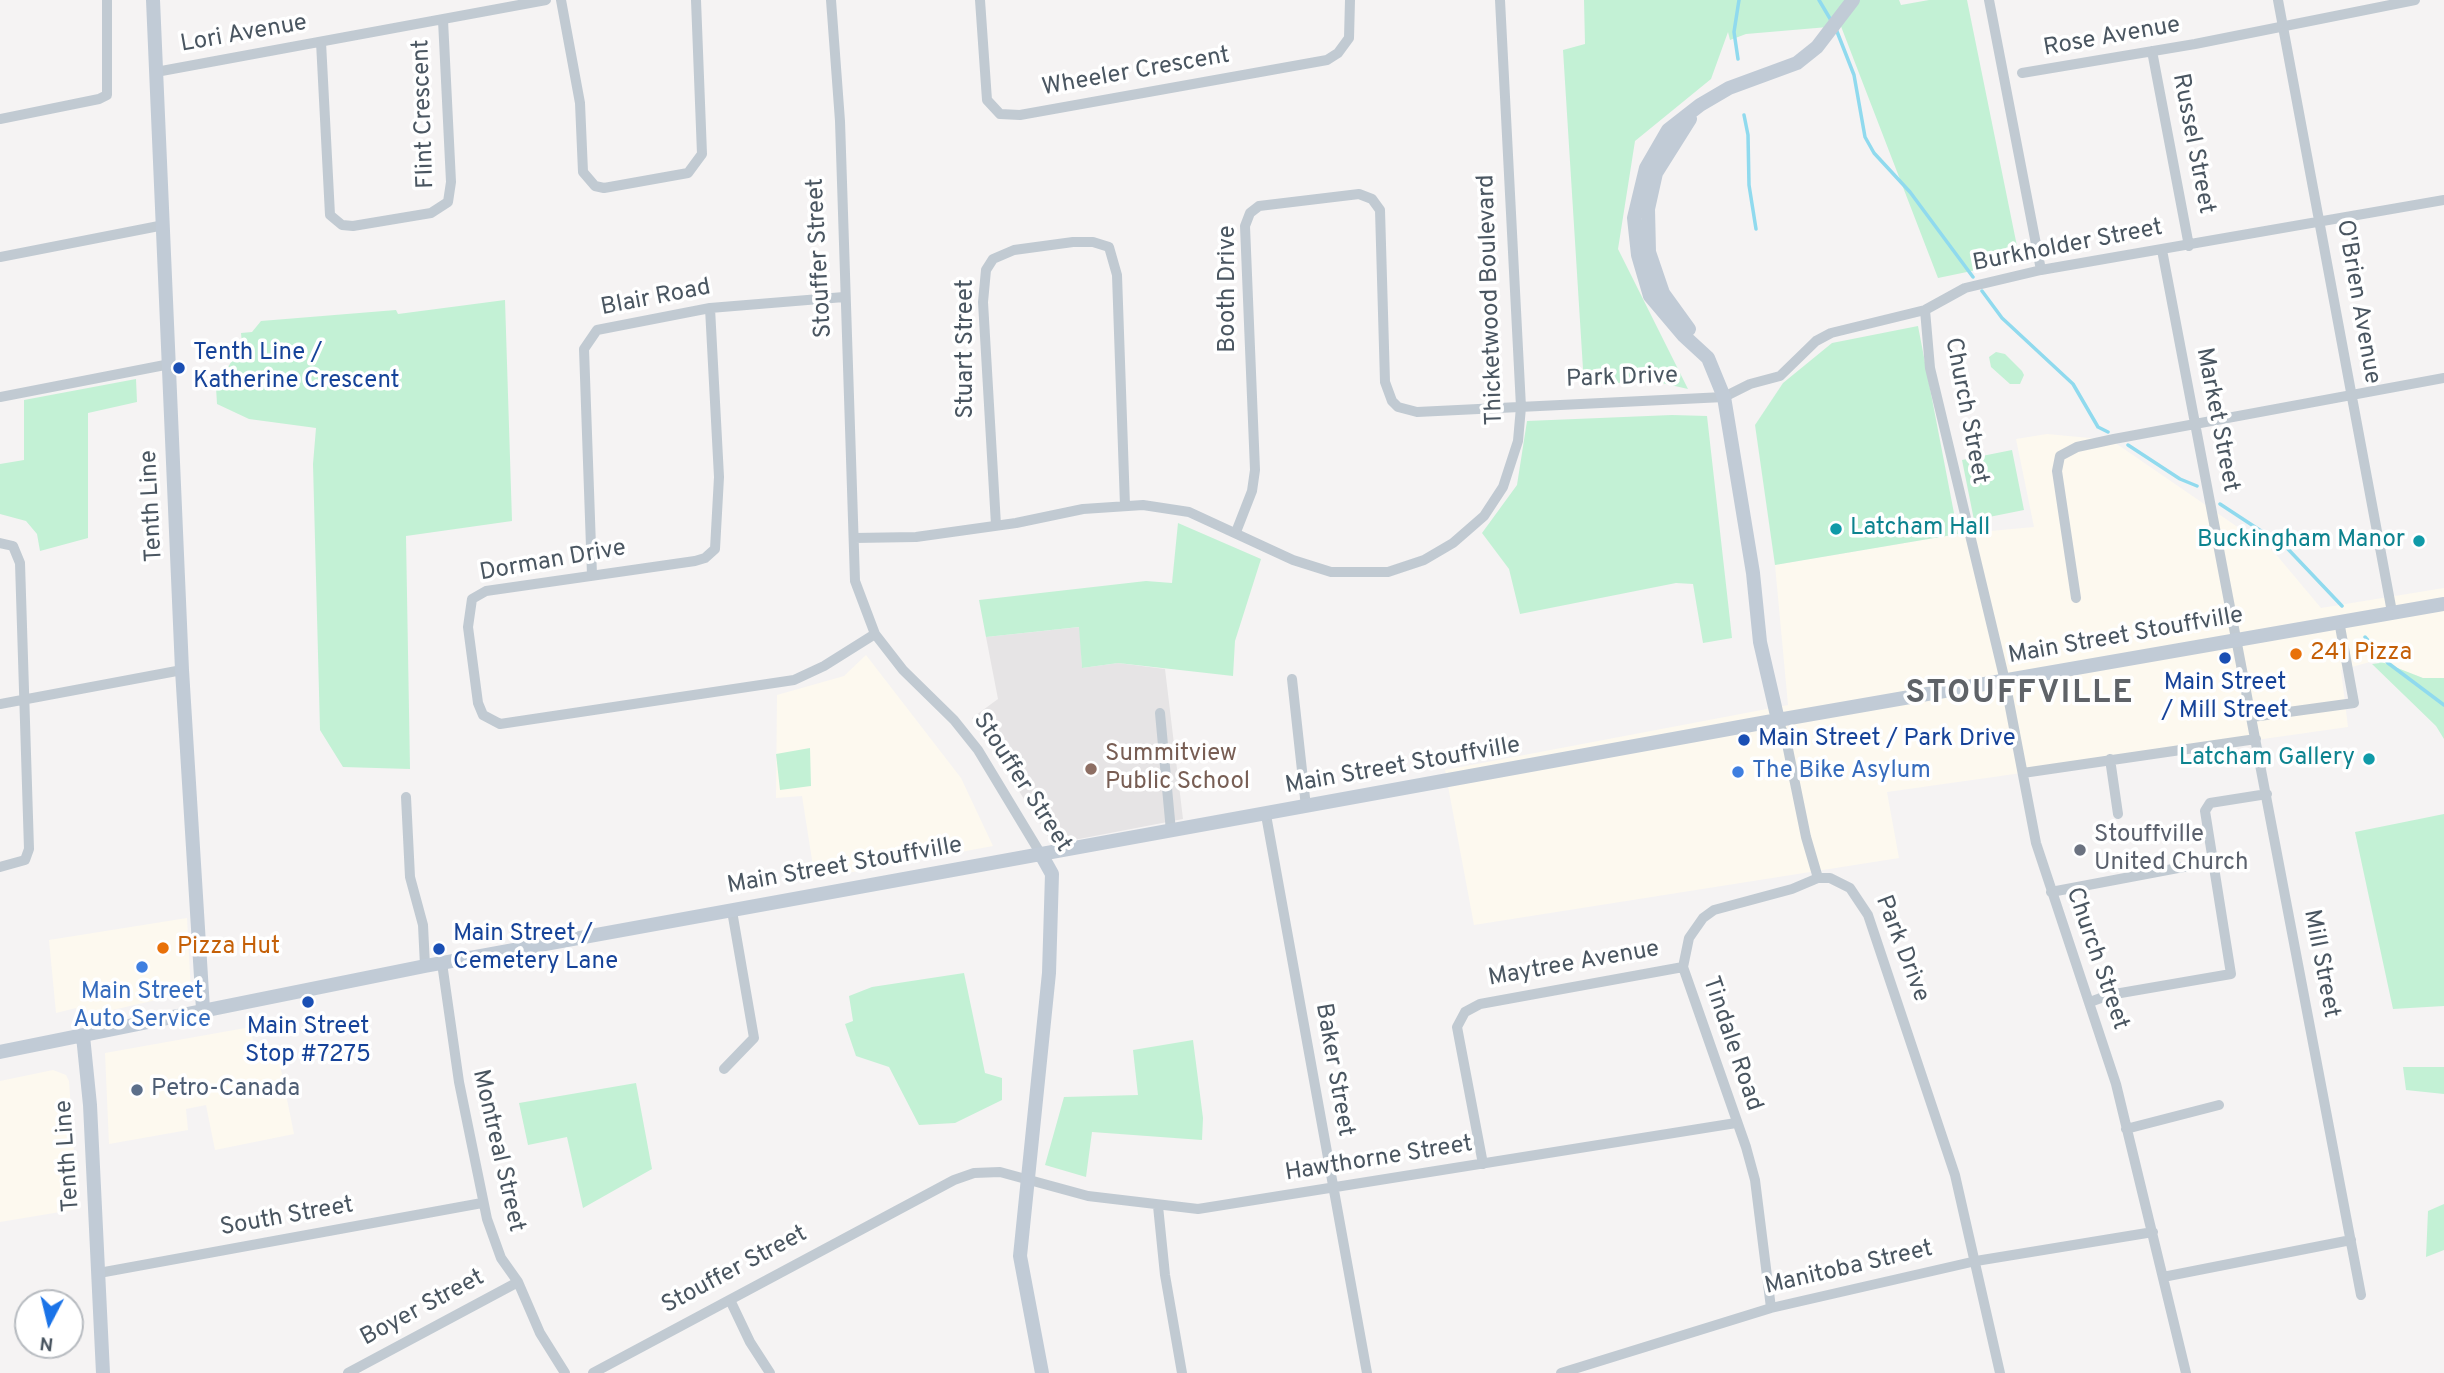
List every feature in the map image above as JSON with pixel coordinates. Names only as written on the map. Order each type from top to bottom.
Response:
[{"type":"main road","name":"Tenth Line","points":[[153,0],[183,670],[203,1009]]},
{"type":"main road","name":"Park Drive","points":[[1778,720],[1760,642],[1753,573],[1724,397],[1708,358],[1696,343],[1683,335],[1650,296],[1638,255],[1634,218],[1646,168],[1668,130],[1700,104],[1729,88],[1797,63],[1817,47],[1852,4]]},
{"type":"main road","name":"Main Street Stouffville","points":[[0,1052],[425,966],[1042,856],[1778,720],[2444,604]]},
{"type":"main road","name":"Stouffer Street","points":[[1029,1179],[1049,973],[1052,874],[1042,856]]},
{"type":"main road","name":"Tenth Line","points":[[83,1037],[103,1373]]},
{"type":"main road","points":[[1029,1179],[1020,1256],[1042,1373]]},
{"type":"street","points":[[0,119],[99,99],[107,95],[107,0]]},
{"type":"street","name":"Lori Avenue","points":[[156,72],[546,0]]},
{"type":"street","points":[[561,0],[580,103],[583,172],[594,187],[604,188],[688,173],[702,154],[696,0]]},
{"type":"street","name":"Stouffer Street","points":[[831,0],[840,121],[855,581],[875,634],[904,670],[954,720],[978,750],[1042,856]]},
{"type":"street","name":"Wheeler Crescent","points":[[980,0],[987,100],[1000,114],[1020,115],[1327,60],[1338,53],[1349,38],[1350,0]]},
{"type":"street","name":"Thicketwood Boulevard","points":[[854,538],[916,537],[1083,509],[1165,506],[1189,512],[1293,560],[1331,572],[1388,572],[1424,561],[1453,543],[1484,516],[1503,487],[1518,441],[1521,407],[1500,0]]},
{"type":"street","points":[[1989,0],[2041,271]]},
{"type":"street","name":"O'Brien Avenue","points":[[2278,0],[2322,222],[2392,612]]},
{"type":"street","name":"Rose Avenue","points":[[2022,74],[2284,27],[2415,0]]},
{"type":"street","name":"Flint Crescent","points":[[321,42],[330,215],[342,225],[353,226],[421,215],[431,213],[448,202],[451,182],[443,20]]},
{"type":"street","name":"Russel Street","points":[[2152,51],[2189,246]]},
{"type":"street","name":"Booth Drive","points":[[1236,532],[1251,491],[1255,470],[1245,226],[1250,213],[1259,206],[1359,194],[1372,199],[1380,210],[1385,382],[1392,401],[1398,407],[1418,412],[1521,407]]},
{"type":"street","name":"Burkholder Street","points":[[1724,397],[1750,384],[1780,376],[1816,341],[1831,334],[1925,310],[1960,290],[2041,271],[2444,200]]},
{"type":"street","points":[[0,257],[164,225]]},
{"type":"street","name":"Stuart Street","points":[[996,525],[983,302],[986,270],[993,259],[1014,250],[1083,242],[1109,247],[1117,275],[1125,506]]},
{"type":"street","name":"Market Street","points":[[2162,250],[2238,640]]},
{"type":"street","name":"Blair Road","points":[[592,575],[584,349],[597,330],[610,325],[710,308],[844,297]]},
{"type":"street","name":"Dorman Drive","points":[[710,308],[719,477],[715,549],[705,558],[695,561],[486,591],[472,599],[468,626],[478,703],[483,715],[500,724],[521,722],[794,680],[824,666],[875,634]]},
{"type":"street","name":"Church Street","points":[[1925,310],[1930,368],[2005,681],[2036,843],[2116,1084],[2186,1373]]},
{"type":"street","points":[[0,397],[170,364]]},
{"type":"street","points":[[2077,598],[2057,471],[2060,456],[2079,447],[2444,378]]},
{"type":"street","name":"Park Drive","points":[[1521,407],[1724,397]]},
{"type":"street","points":[[0,543],[13,546],[20,564],[29,849],[26,860],[0,867]]},
{"type":"street","points":[[2252,717],[2354,703],[2339,621]]},
{"type":"street","name":"Mill Street","points":[[2238,640],[2361,1296]]},
{"type":"street","points":[[0,704],[183,670]]},
{"type":"street","points":[[1292,679],[1306,807]]},
{"type":"street","points":[[1160,713],[1171,831]]},
{"type":"street","name":"Park Drive","points":[[1778,720],[1787,744],[1806,837],[1818,878],[1841,881],[1850,888],[1868,915],[1955,1175],[2000,1373]]},
{"type":"street","points":[[2023,773],[2256,739]]},
{"type":"street","points":[[2110,759],[2118,814]]},
{"type":"street","points":[[2090,1002],[2109,995],[2235,977],[2205,811],[2210,803],[2267,794]]},
{"type":"street","points":[[406,797],[410,877],[423,925],[425,966]]},
{"type":"street","name":"Baker Street","points":[[1266,815],[1367,1373]]},
{"type":"street","points":[[2051,892],[2215,861]]},
{"type":"street","name":"Tindale Road","points":[[1771,1308],[1760,1202],[1746,1147],[1683,967],[1689,938],[1703,918],[1714,910],[1792,889],[1818,878]]},
{"type":"street","points":[[724,1069],[754,1038],[733,911]]},
{"type":"street","name":"Montreal Street","points":[[442,963],[458,1082],[482,1203],[501,1258],[518,1282],[540,1333],[565,1373]]},
{"type":"street","name":"Maytree Avenue","points":[[1483,1164],[1457,1027],[1465,1012],[1480,1004],[1683,967]]},
{"type":"street","points":[[2126,1129],[2219,1105]]},
{"type":"street","name":"Hawthorne Street","points":[[1029,1179],[1088,1196],[1158,1206],[1220,1207],[1736,1124]]},
{"type":"street","name":"Stouffer Street","points":[[593,1373],[954,1180],[985,1171],[1029,1179]]},
{"type":"street","name":"South Street","points":[[99,1272],[482,1203]]},
{"type":"street","points":[[1158,1206],[1165,1275],[1182,1373]]},
{"type":"street","name":"Manitoba Street","points":[[1561,1373],[1771,1308],[1976,1261],[2153,1232]]},
{"type":"street","points":[[2163,1277],[2351,1240]]},
{"type":"street","name":"Boyer Street","points":[[348,1373],[518,1282]]},
{"type":"street","points":[[730,1300],[750,1342],[770,1373]]},
{"type":"shaded area","points":[[2047,434],[2111,440],[2274,552],[2321,608],[2444,588],[2444,678],[2423,678],[2377,660],[2341,670],[2348,727],[1887,792],[1899,858],[1474,925],[1445,770],[1788,705],[1775,565],[1958,534],[2034,527],[2016,439]]},
{"type":"shaded area","name":"Summitview Public School","points":[[1080,627],[1082,668],[1118,663],[1165,669],[1183,819],[1053,844],[972,718],[998,699],[986,637]]},
{"type":"shaded area","points":[[866,655],[961,778],[993,846],[815,879],[802,796],[776,798],[777,695],[844,676]]},
{"type":"shaded area","points":[[187,918],[191,992],[78,1018],[76,1008],[56,1013],[49,940]]},
{"type":"shaded area","points":[[251,1027],[254,1049],[276,1045],[294,1134],[215,1150],[206,1105],[186,1109],[188,1130],[109,1144],[105,1053]]},
{"type":"shaded area","points":[[53,1070],[66,1075],[69,1081],[78,1209],[0,1222],[0,1081]]},
{"type":"green space","points":[[1584,0],[1899,0],[1901,5],[1929,0],[1967,0],[2020,261],[1938,278],[1837,16],[1828,27],[1746,34],[1730,40],[1728,32],[1711,79],[1635,141],[1618,249],[1688,389],[1653,381],[1584,385],[1563,50],[1585,44]]},
{"type":"green space","points":[[505,300],[512,521],[406,536],[410,769],[343,767],[320,730],[313,464],[316,428],[249,419],[217,404],[216,387],[242,344],[241,333],[252,332],[261,321],[396,310],[398,314]]},
{"type":"green space","points":[[1918,326],[1958,534],[1775,565],[1755,425],[1783,383],[1832,343]]},
{"type":"green space","points":[[1996,352],[2005,354],[2022,371],[2024,375],[2020,384],[2010,384],[1991,367],[1989,357]]},
{"type":"green space","points":[[136,379],[137,402],[88,413],[88,538],[40,551],[37,534],[26,521],[0,514],[0,464],[24,460],[24,400]]},
{"type":"green space","points":[[1707,416],[1732,638],[1703,643],[1693,584],[1676,583],[1520,614],[1509,569],[1482,533],[1517,485],[1527,421]]},
{"type":"green space","points":[[2012,450],[2024,510],[1974,520],[1962,460]]},
{"type":"green space","points":[[1178,523],[1261,559],[1235,641],[1233,676],[1118,663],[1082,668],[1079,627],[986,637],[979,600],[1146,581],[1172,583]]},
{"type":"green space","points":[[2377,660],[2423,678],[2444,678],[2444,739],[2436,726],[2372,664],[2380,663]]},
{"type":"green space","points":[[810,748],[811,786],[780,790],[776,754]]},
{"type":"green space","points":[[2444,814],[2444,1006],[2393,1009],[2355,832]]},
{"type":"green space","points":[[964,973],[985,1073],[1002,1078],[1002,1100],[955,1123],[919,1125],[889,1067],[856,1056],[845,1024],[853,1021],[849,996],[872,987]]},
{"type":"green space","points":[[1193,1040],[1203,1118],[1202,1140],[1092,1132],[1086,1177],[1045,1165],[1064,1097],[1138,1095],[1133,1050]]},
{"type":"green space","points":[[2403,1067],[2444,1067],[2444,1094],[2406,1090]]},
{"type":"green space","points":[[636,1083],[652,1169],[583,1208],[567,1137],[528,1145],[519,1103]]},
{"type":"green space","points":[[2444,1204],[2444,1250],[2426,1257],[2428,1211]]},
{"type":"waterway","points":[[1738,59],[1734,32],[1739,0]]},
{"type":"waterway","points":[[1819,0],[1832,22]]},
{"type":"waterway","points":[[1836,29],[1854,75],[1865,137],[1874,153],[1910,192],[1973,277]]},
{"type":"waterway","points":[[1744,115],[1748,135],[1749,185],[1756,229]]},
{"type":"waterway","points":[[1982,291],[2002,318],[2073,384],[2098,427],[2108,432]]},
{"type":"waterway","points":[[2128,445],[2180,479],[2197,486]]},
{"type":"waterway","points":[[2220,504],[2287,548],[2342,606]]},
{"type":"waterway","points":[[2365,637],[2388,663],[2444,705]]},
{"type":"place","name":"Tenth Line / Katherine Crescent","points":[[179,368]]},
{"type":"place","name":"Latcham Hall","points":[[1836,529]]},
{"type":"place","name":"Buckingham Manor","points":[[2419,541]]},
{"type":"place","name":"241 Pizza","points":[[2296,654]]},
{"type":"place","name":"Main Street / Mill Street","points":[[2225,658]]},
{"type":"place","name":"Main Street / Park Drive","points":[[1744,740]]},
{"type":"place","name":"Latcham Gallery","points":[[2369,759]]},
{"type":"place","name":"Summitview Public School","points":[[1091,769]]},
{"type":"place","name":"The Bike Asylum","points":[[1738,772]]},
{"type":"place","name":"Stouffville United Church","points":[[2080,850]]},
{"type":"place","name":"Pizza Hut","points":[[163,948]]},
{"type":"place","name":"Main Street / Cemetery Lane","points":[[439,949]]},
{"type":"place","name":"Main Street Auto Service","points":[[142,967]]},
{"type":"place","name":"Main Street Stop #7275","points":[[308,1002]]},
{"type":"place","name":"Petro-Canada","points":[[137,1090]]},
{"type":"district","name":"STOUFFVILLE","points":[[2020,696]]}]
